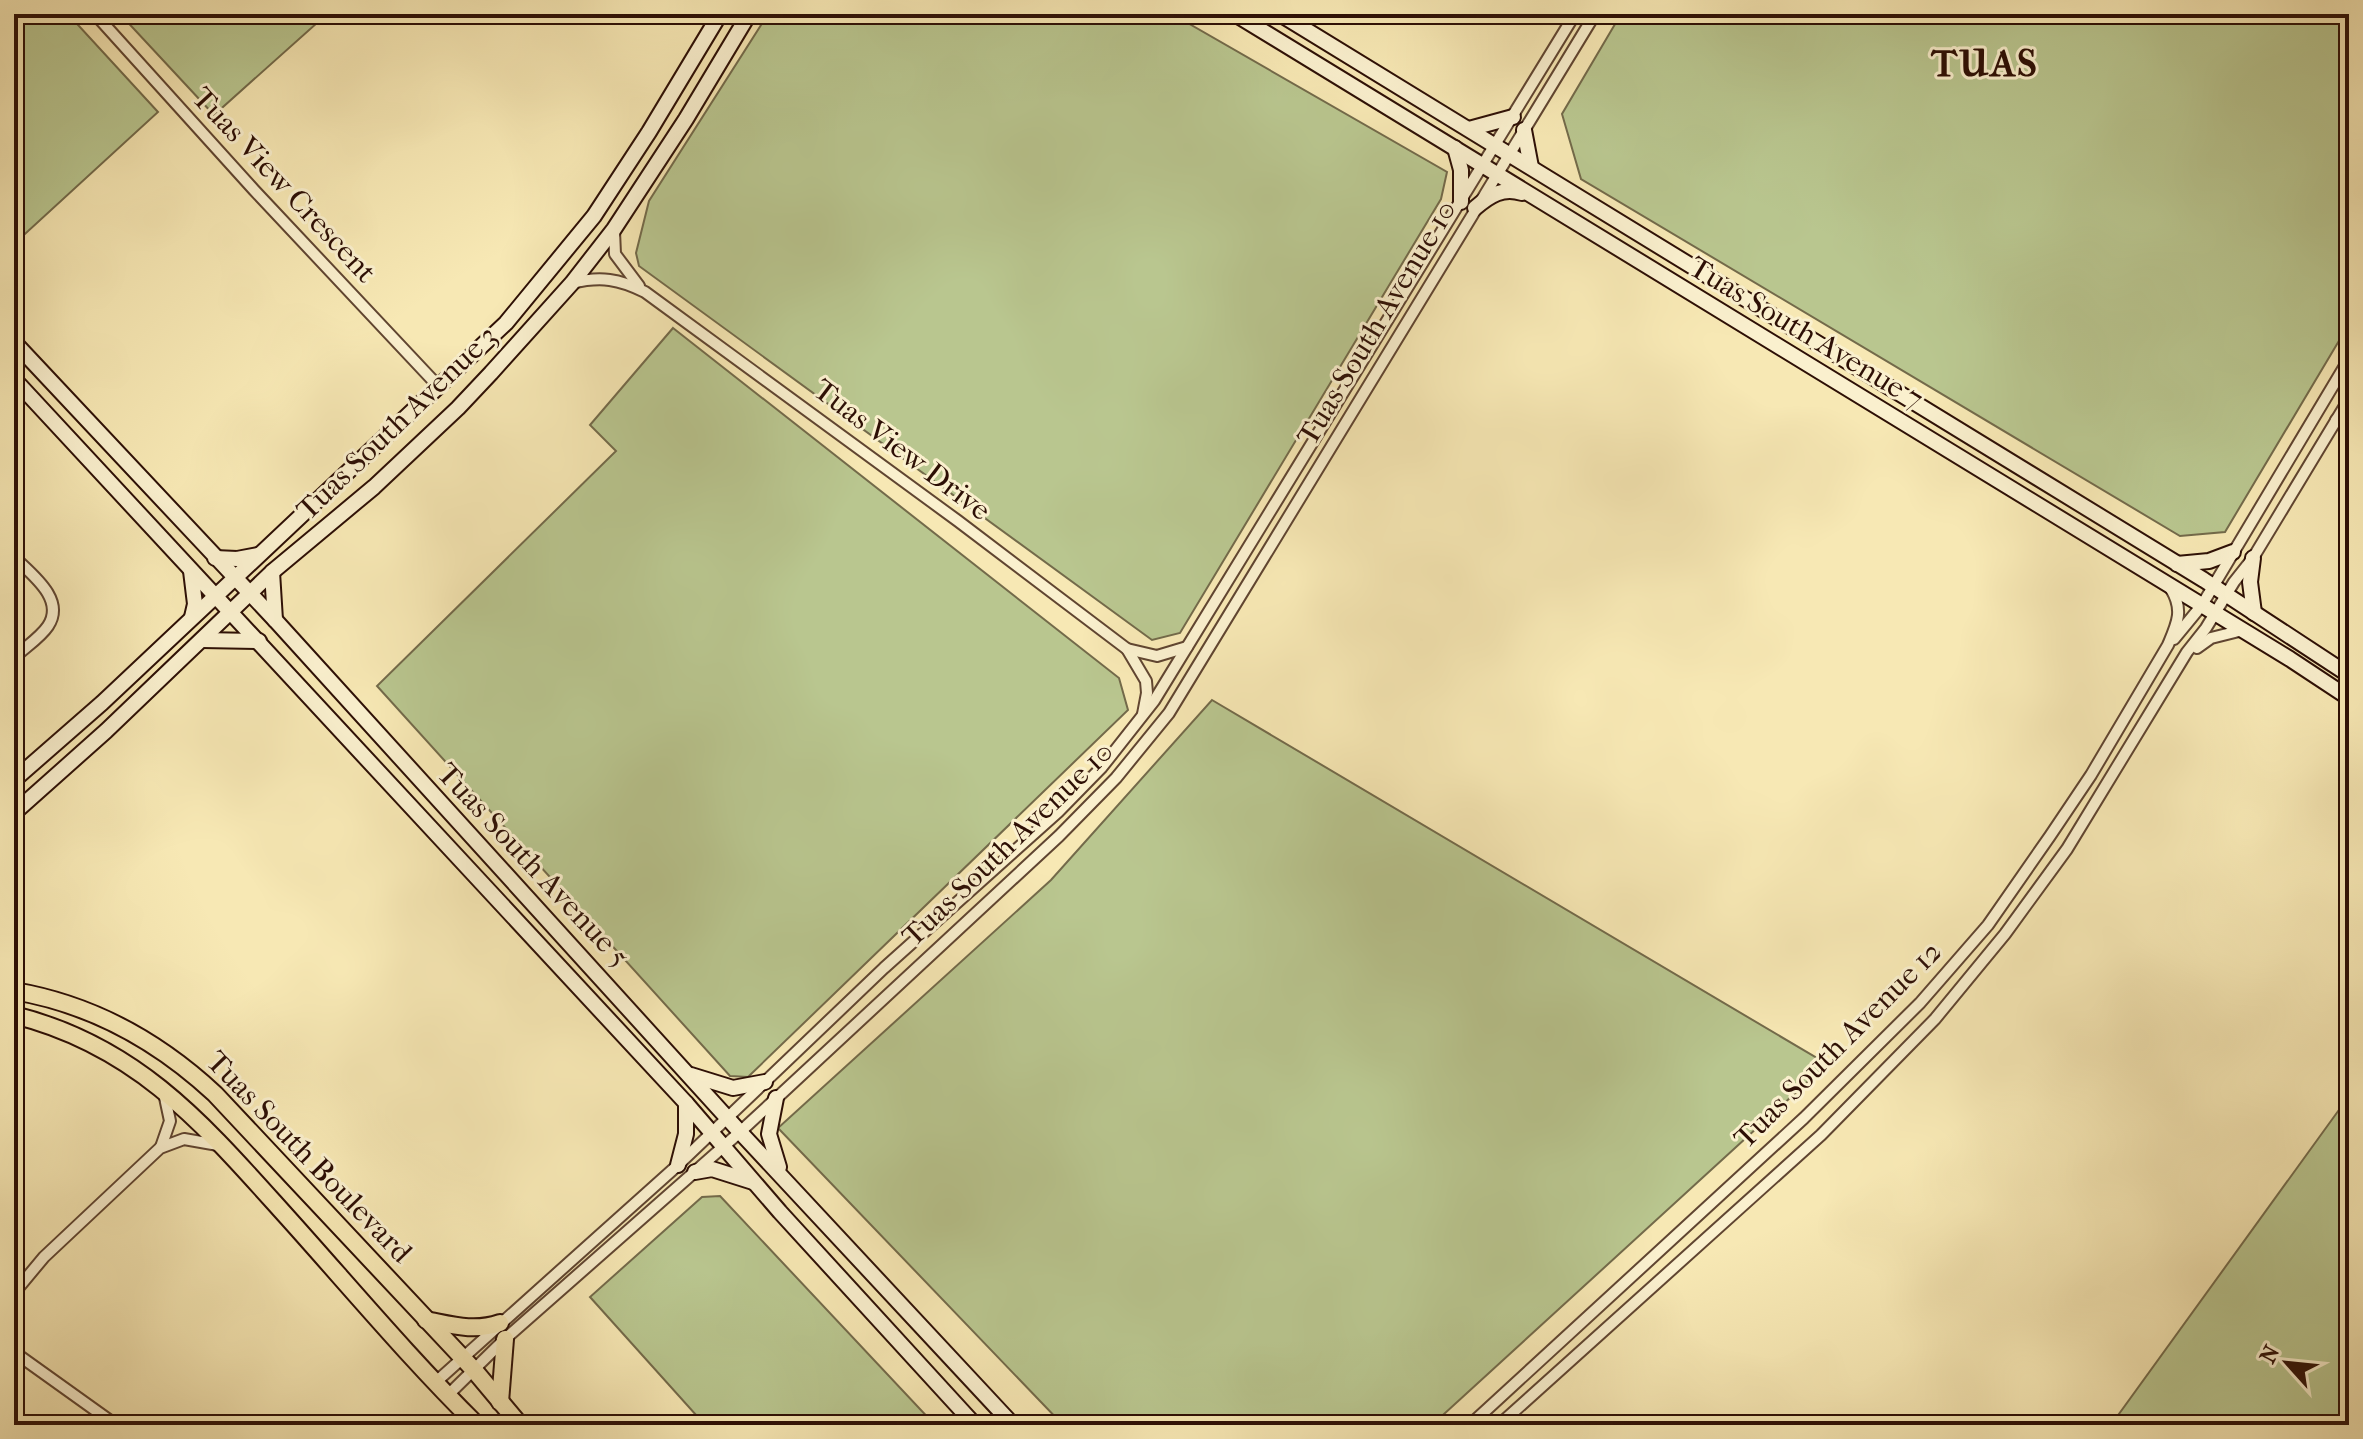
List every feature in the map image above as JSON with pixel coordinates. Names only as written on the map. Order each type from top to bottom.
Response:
[{"type":"main road","name":"Tuas South Boulevard","points":[[14,991],[67,1003],[94,1013],[138,1036],[190,1071],[468,1364],[520,1425]]},
{"type":"main road","name":"Tuas South Boulevard","points":[[14,1015],[56,1028],[98,1047],[163,1088],[223,1146],[477,1425]]},
{"type":"main road","points":[[426,1320],[469,1329],[503,1331],[500,1402]]},
{"type":"street","name":"Tuas View Crescent","points":[[95,14],[254,190],[440,388]]},
{"type":"street","name":"Tuas South Avenue 3","points":[[14,780],[102,703],[506,323],[594,216],[720,14]]},
{"type":"street","name":"Tuas South Avenue 3","points":[[14,813],[272,572],[374,487],[458,408],[529,332],[614,229],[686,119],[749,14]]},
{"type":"street","name":"Tuas South Avenue 7","points":[[1235,14],[2243,630],[2349,698]]},
{"type":"street","name":"Tuas South Avenue 7","points":[[1280,14],[2213,586],[2349,675]]},
{"type":"street","name":"Tuas South Avenue 10","points":[[449,1394],[468,1364],[884,968],[1058,812],[1102,767],[1142,716],[1188,646],[1575,14]]},
{"type":"street","name":"Tuas South Avenue 10","points":[[437,1381],[468,1364],[503,1331],[695,1172],[1059,836],[1116,778],[1169,713],[1595,14]]},
{"type":"street","points":[[1469,129],[1513,117]]},
{"type":"street","points":[[1524,130],[1531,167]]},
{"type":"street","points":[[1455,148],[1461,170],[1461,202]]},
{"type":"street","points":[[1475,208],[1510,189],[1534,197]]},
{"type":"street","name":"Tuas View Drive","points":[[614,229],[615,254],[645,292]]},
{"type":"street","name":"Tuas View Drive","points":[[572,283],[607,278],[645,292],[934,503],[1127,649],[1146,681],[1142,716]]},
{"type":"street","points":[[506,323],[529,332]]},
{"type":"street","name":"Tuas South Avenue 5","points":[[14,342],[276,621],[740,1132],[1013,1425]]},
{"type":"street","name":"Tuas South Avenue 12","points":[[1470,1425],[1804,1118],[1920,1003],[1988,925],[2091,775],[2170,643],[2202,605],[2349,359]]},
{"type":"street","name":"Tuas South Avenue 5","points":[[14,379],[686,1103],[722,1147],[975,1425]]},
{"type":"street","name":"Tuas South Avenue 12","points":[[1499,1425],[1821,1135],[1935,1019],[2005,934],[2067,849],[2187,652],[2253,558],[2349,399]]},
{"type":"street","points":[[2336,420],[2349,429]]},
{"type":"street","points":[[2177,564],[2209,561],[2233,552]]},
{"type":"street","points":[[215,558],[237,559],[258,554]]},
{"type":"street","points":[[14,557],[51,597],[53,607],[47,626],[14,658]]},
{"type":"street","points":[[2253,558],[2250,571],[2254,613]]},
{"type":"street","points":[[191,571],[195,604],[191,618]]},
{"type":"street","points":[[272,572],[276,621]]},
{"type":"street","points":[[2167,584],[2180,609],[2170,643],[2183,645],[2187,652]]},
{"type":"street","points":[[2180,667],[2203,642],[2243,630]]},
{"type":"street","points":[[202,640],[259,641]]},
{"type":"street","name":"Tuas View Drive","points":[[1127,649],[1157,656],[1188,646]]},
{"type":"street","points":[[690,1075],[733,1088],[765,1082]]},
{"type":"street","points":[[160,1148],[170,1121],[163,1088]]},
{"type":"street","points":[[776,1098],[769,1134],[774,1157],[785,1179]]},
{"type":"street","points":[[678,1165],[686,1134],[686,1103]]},
{"type":"street","points":[[14,1293],[44,1257],[160,1148],[184,1139],[223,1146]]},
{"type":"street","points":[[695,1172],[713,1169],[754,1182]]},
{"type":"street","points":[[14,1352],[116,1425]]},
{"type":"green space","points":[[14,14],[68,14],[158,112],[14,244]]},
{"type":"green space","points":[[120,14],[327,14],[214,115]]},
{"type":"green space","points":[[768,14],[1172,14],[1447,172],[1441,199],[1180,633],[1152,640],[639,266],[636,253],[649,201]]},
{"type":"green space","points":[[1621,14],[2349,14],[2349,324],[2225,532],[2180,536],[1581,179],[1562,114]]},
{"type":"green space","points":[[673,328],[1119,678],[1128,710],[748,1077],[730,1076],[377,686],[616,451],[590,425]]},
{"type":"green space","points":[[1212,700],[1827,1064],[1432,1425],[1063,1425],[778,1128],[1051,880]]},
{"type":"green space","points":[[2349,1096],[2349,1425],[2111,1425]]},
{"type":"green space","points":[[720,1196],[935,1425],[705,1425],[590,1297],[702,1197]]},
{"type":"district","name":"TUAS","points":[[1985,63]]}]
